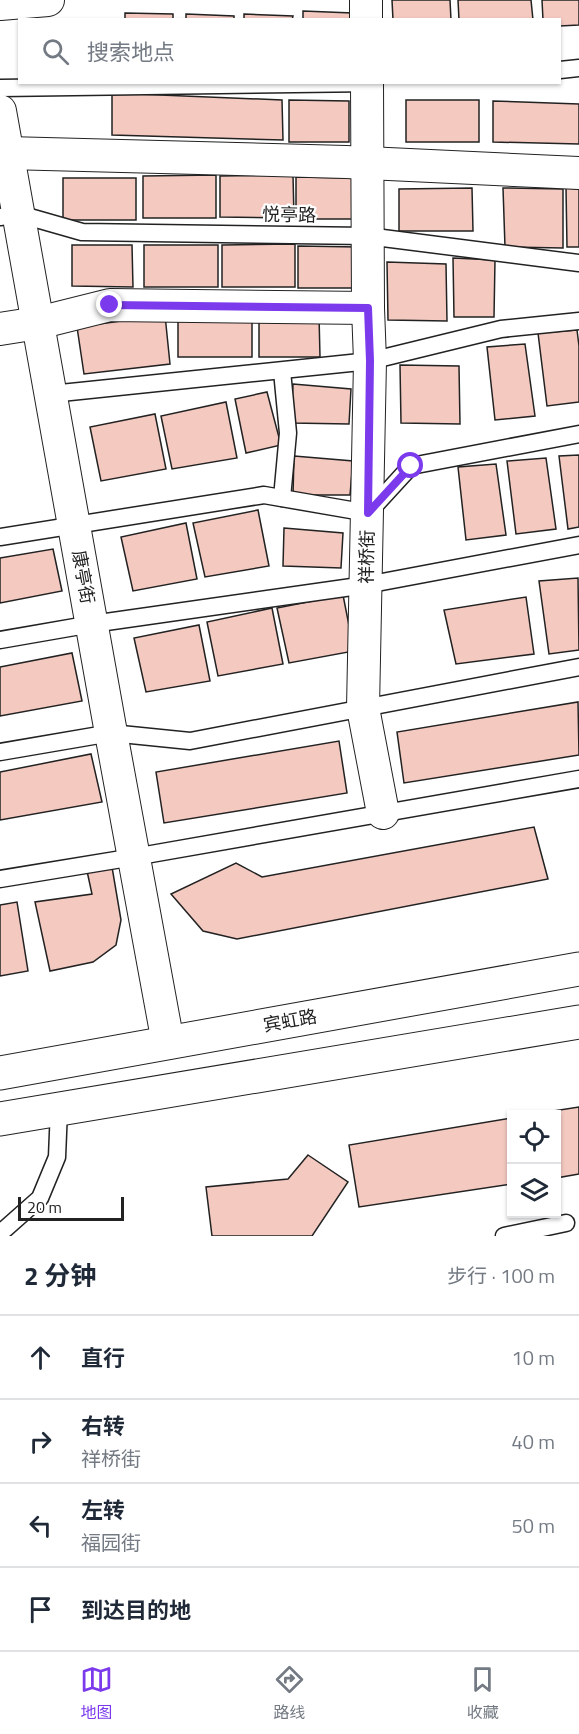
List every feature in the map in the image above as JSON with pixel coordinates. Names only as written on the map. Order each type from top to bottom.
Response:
[{"type":"main road","name":"宾虹路","points":[[0,1072],[579,969]]},
{"type":"main road","points":[[0,1119],[579,1022]]},
{"type":"street","points":[[0,4],[48,0]]},
{"type":"street","points":[[366,0],[366,18]]},
{"type":"street","name":"祥桥街","points":[[370,84],[366,164],[370,361],[363,708],[383,813]]},
{"type":"street","name":"康亭街","points":[[0,111],[7,153],[9,216],[38,323],[168,1043]]},
{"type":"street","points":[[7,153],[579,173]]},
{"type":"street","points":[[0,329],[38,323],[110,305],[368,308]]},
{"type":"lane","points":[[561,69],[579,68]]},
{"type":"lane","points":[[0,88],[296,84]]},
{"type":"lane","name":"悦亭路","points":[[9,216],[82,232],[367,236],[579,262]]},
{"type":"lane","points":[[51,394],[370,361],[501,329],[579,321]]},
{"type":"lane","points":[[282,371],[288,433],[282,498]]},
{"type":"lane","points":[[0,537],[264,495],[368,513],[411,466],[579,434]]},
{"type":"lane","points":[[0,640],[92,624],[366,585],[579,545]]},
{"type":"lane","points":[[0,752],[111,733],[189,741],[579,667]]},
{"type":"lane","points":[[0,879],[579,779]]},
{"type":"lane","points":[[0,1231],[40,1198],[57,1158],[59,1109]]},
{"type":"lane","points":[[504,1236],[566,1224]]},
{"type":"building","points":[[392,0],[450,0],[451,18],[393,18]]},
{"type":"building","points":[[458,0],[531,0],[533,18],[459,18]]},
{"type":"building","points":[[542,0],[579,0],[579,25],[561,26],[561,18],[543,18]]},
{"type":"building","points":[[303,11],[352,13],[351,18],[303,18]]},
{"type":"building","points":[[125,13],[173,14],[173,18],[125,18]]},
{"type":"building","points":[[186,14],[234,16],[234,18],[186,18]]},
{"type":"building","points":[[244,14],[293,16],[292,18],[244,18]]},
{"type":"building","points":[[112,93],[282,100],[283,140],[112,135]]},
{"type":"building","points":[[289,100],[349,101],[349,142],[289,142]]},
{"type":"building","points":[[406,100],[479,100],[479,142],[406,142]]},
{"type":"building","points":[[493,101],[579,104],[579,144],[493,142]]},
{"type":"building","points":[[216,175],[216,218],[143,218],[143,176]]},
{"type":"building","points":[[293,175],[294,218],[220,217],[220,176]]},
{"type":"building","points":[[296,177],[356,178],[357,219],[296,219]]},
{"type":"building","points":[[63,178],[136,178],[136,220],[63,220]]},
{"type":"building","points":[[472,188],[473,231],[399,231],[399,189]]},
{"type":"building","points":[[503,188],[563,189],[563,248],[505,247]]},
{"type":"building","points":[[566,188],[579,189],[579,247],[567,247]]},
{"type":"building","points":[[295,244],[295,287],[222,287],[222,245]]},
{"type":"building","points":[[72,245],[132,245],[133,287],[72,286]]},
{"type":"building","points":[[144,245],[218,245],[218,287],[144,287]]},
{"type":"building","points":[[298,246],[358,247],[359,288],[298,288]]},
{"type":"building","points":[[453,258],[495,260],[494,317],[454,317]]},
{"type":"building","points":[[387,262],[446,264],[447,321],[388,320]]},
{"type":"building","points":[[165,315],[170,364],[84,374],[77,327]]},
{"type":"building","points":[[178,315],[252,315],[252,357],[178,357]]},
{"type":"building","points":[[259,315],[319,315],[320,357],[259,357]]},
{"type":"building","points":[[577,330],[579,402],[547,406],[538,333]]},
{"type":"building","points":[[525,344],[535,416],[495,420],[487,347]]},
{"type":"building","points":[[400,365],[459,366],[460,424],[401,423]]},
{"type":"building","points":[[293,384],[351,389],[349,424],[291,423]]},
{"type":"building","points":[[267,392],[281,445],[246,453],[235,399]]},
{"type":"building","points":[[226,402],[237,458],[172,469],[161,416]]},
{"type":"building","points":[[155,414],[166,469],[101,481],[90,427]]},
{"type":"building","points":[[579,455],[579,527],[568,529],[559,456]]},
{"type":"building","points":[[294,456],[353,461],[350,495],[293,495]]},
{"type":"building","points":[[546,458],[556,529],[516,534],[507,461]]},
{"type":"building","points":[[496,464],[506,535],[466,540],[458,467]]},
{"type":"building","points":[[258,510],[269,566],[205,577],[193,523]]},
{"type":"building","points":[[186,523],[197,579],[133,591],[121,537]]},
{"type":"building","points":[[284,528],[343,533],[341,568],[283,566]]},
{"type":"building","points":[[53,549],[62,591],[0,603],[0,558]]},
{"type":"building","points":[[578,578],[579,650],[549,654],[539,581]]},
{"type":"building","points":[[343,595],[354,651],[289,663],[277,608]]},
{"type":"building","points":[[526,597],[534,654],[456,664],[444,610]]},
{"type":"building","points":[[272,608],[283,664],[218,676],[207,622]]},
{"type":"building","points":[[199,625],[210,681],[146,692],[134,638]]},
{"type":"building","points":[[72,653],[82,701],[0,716],[0,667]]},
{"type":"building","points":[[578,702],[579,755],[404,783],[397,732]]},
{"type":"building","points":[[339,741],[347,793],[164,823],[156,772]]},
{"type":"building","points":[[91,754],[102,802],[0,820],[0,772]]},
{"type":"building","points":[[534,827],[548,879],[237,939],[203,931],[171,894],[236,863],[262,877]]},
{"type":"building","points":[[112,867],[121,920],[116,945],[93,962],[50,971],[35,902],[92,894],[87,871]]},
{"type":"building","points":[[17,902],[28,971],[0,976],[0,905]]},
{"type":"building","points":[[579,1107],[579,1174],[561,1177],[561,1110]]},
{"type":"building","points":[[507,1119],[507,1185],[359,1207],[349,1145]]},
{"type":"building","points":[[308,1155],[348,1182],[312,1236],[212,1236],[206,1187],[288,1179]]},
{"type":"route","points":[[110,305],[368,308],[370,361],[368,513],[411,466]]}]
